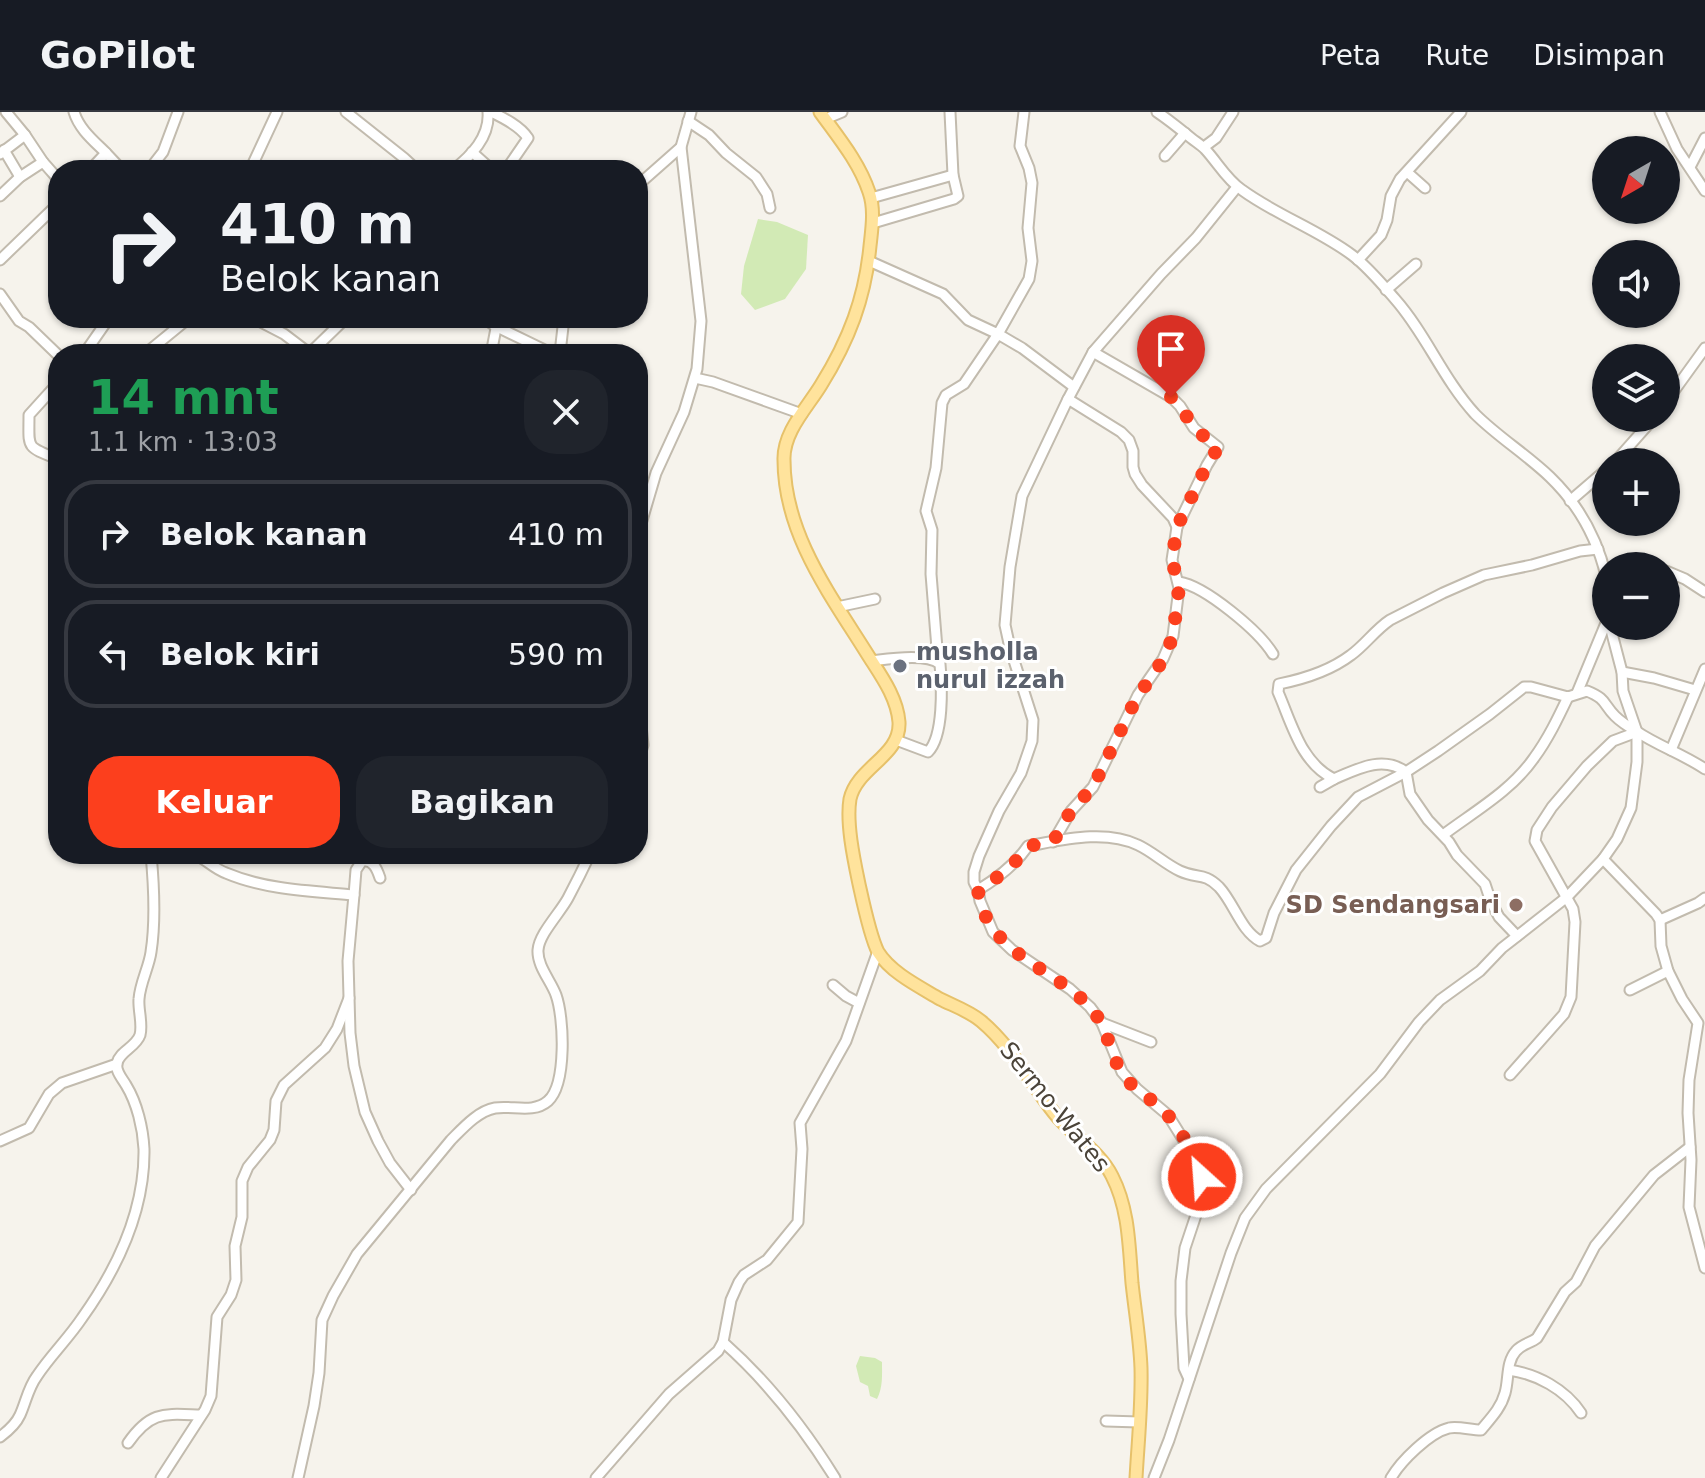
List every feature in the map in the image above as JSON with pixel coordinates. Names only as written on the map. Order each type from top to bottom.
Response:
[{"type":"main road","points":[[822,116],[856,164],[871,198],[873,223],[859,309],[844,346],[788,436],[784,450],[785,480],[805,550],[896,706],[900,724],[896,740]]},
{"type":"main road","name":"Sermo-Wates","points":[[896,740],[860,780],[850,798],[852,845],[878,951],[903,977],[978,1018],[994,1033],[1060,1121],[1101,1159],[1111,1173],[1127,1219],[1140,1356],[1136,1478]]},
{"type":"street","points":[[6,112],[48,168]]},
{"type":"street","points":[[74,112],[85,132],[113,160]]},
{"type":"street","points":[[157,160],[163,152],[178,112]]},
{"type":"street","points":[[255,160],[277,112]]},
{"type":"street","points":[[346,112],[406,160]]},
{"type":"street","points":[[464,160],[486,128],[490,112],[525,133],[528,138],[513,160]]},
{"type":"street","points":[[822,116],[842,112]]},
{"type":"street","points":[[873,223],[956,197],[950,112]]},
{"type":"street","points":[[896,740],[928,752],[939,723],[942,685],[931,574],[932,530],[926,511],[936,468],[942,403],[946,395],[964,384],[998,334],[1029,279],[1032,261],[1028,228],[1032,183],[1020,146],[1024,112]]},
{"type":"street","points":[[1157,112],[1204,147],[1237,187],[1358,260],[1424,338],[1457,393],[1471,409],[1549,476],[1570,501],[1587,525],[1599,552]]},
{"type":"street","points":[[1204,147],[1216,138],[1233,112]]},
{"type":"street","points":[[1358,260],[1381,235],[1393,189],[1461,112]]},
{"type":"street","points":[[1660,112],[1677,149],[1705,191]]},
{"type":"street","points":[[648,500],[656,473],[684,412],[697,369],[701,321],[681,147],[689,116],[726,153],[756,177],[767,194],[770,208]]},
{"type":"street","points":[[1165,156],[1185,133]]},
{"type":"street","points":[[20,177],[2,152],[25,135]]},
{"type":"street","points":[[1690,167],[1705,138]]},
{"type":"street","points":[[648,176],[681,147]]},
{"type":"street","points":[[472,152],[481,160]]},
{"type":"street","points":[[99,160],[106,153]]},
{"type":"street","points":[[0,196],[20,177],[43,162]]},
{"type":"street","points":[[1407,172],[1425,188]]},
{"type":"street","points":[[871,198],[953,175]]},
{"type":"street","points":[[1189,1379],[1184,1368],[1181,1281],[1185,1248],[1202,1188],[1200,1168],[1168,1115],[1122,1072],[1102,1023],[1090,1007],[1070,989],[1012,950],[993,932],[980,901],[974,872],[999,811],[1021,773],[1032,741],[1033,720],[1005,625],[1010,567],[1022,496],[1093,352],[1196,238],[1237,187]]},
{"type":"street","points":[[0,260],[48,214]]},
{"type":"street","points":[[869,261],[943,294],[968,320],[1025,350],[1074,387]]},
{"type":"street","points":[[1386,290],[1416,264]]},
{"type":"street","points":[[0,294],[19,321],[48,345]]},
{"type":"street","points":[[157,344],[177,328]]},
{"type":"street","points":[[272,328],[296,344]]},
{"type":"street","points":[[319,344],[336,328]]},
{"type":"street","points":[[507,328],[537,344]]},
{"type":"street","points":[[1680,383],[1705,348]]},
{"type":"street","points":[[1053,842],[1071,811],[1093,787],[1138,695],[1163,659],[1173,636],[1179,588],[1172,560],[1177,527],[1218,447],[1194,428],[1171,397],[1093,352]]},
{"type":"street","points":[[695,378],[802,414]]},
{"type":"street","points":[[48,394],[29,415],[28,438],[32,447],[48,454]]},
{"type":"street","points":[[1068,399],[1129,440],[1135,474],[1173,518],[1177,527]]},
{"type":"street","points":[[1627,448],[1642,432]]},
{"type":"street","points":[[1570,501],[1592,482]]},
{"type":"street","points":[[1334,779],[1314,766],[1301,745],[1278,692],[1279,684],[1321,672],[1351,655],[1390,620],[1460,585],[1484,575],[1598,549]]},
{"type":"street","points":[[1680,577],[1705,592]]},
{"type":"street","points":[[1179,582],[1190,584],[1221,604],[1266,642],[1273,654]]},
{"type":"street","points":[[837,607],[875,599]]},
{"type":"street","points":[[1443,835],[1492,800],[1532,761],[1548,738],[1600,640]]},
{"type":"street","points":[[1154,1478],[1236,1241],[1245,1218],[1266,1189],[1380,1074],[1419,1022],[1440,1000],[1480,971],[1502,948],[1567,897],[1603,859],[1617,839],[1631,808],[1637,732],[1623,691],[1622,672],[1612,640]]},
{"type":"street","points":[[871,661],[907,658],[938,661]]},
{"type":"street","points":[[1671,750],[1705,669]]},
{"type":"street","points":[[1622,672],[1695,690]]},
{"type":"street","points":[[978,890],[1014,864],[1028,846],[1112,836],[1137,844],[1181,872],[1210,879],[1226,894],[1251,935],[1260,941],[1266,938],[1274,913],[1296,870],[1358,797],[1406,772],[1466,733],[1524,687],[1572,695],[1587,691],[1596,694],[1606,701],[1613,715],[1637,732],[1705,769]]},
{"type":"street","points":[[1510,1075],[1564,1014],[1571,997],[1573,909],[1535,841],[1537,830],[1587,766],[1613,741],[1637,732]]},
{"type":"street","points":[[1320,787],[1368,764],[1392,764],[1406,772],[1410,794],[1457,855],[1485,884],[1499,917],[1517,936]]},
{"type":"street","points":[[1603,859],[1660,920],[1661,946],[1668,971],[1682,999],[1702,1022],[1689,1080],[1689,1207],[1705,1268]]},
{"type":"street","points":[[0,1437],[15,1424],[32,1383],[83,1318],[111,1273],[140,1193],[144,1146],[133,1100],[117,1064],[141,1032],[139,996],[151,952],[154,912],[152,864]]},
{"type":"street","points":[[210,864],[244,880],[354,895]]},
{"type":"street","points":[[360,864],[356,870],[350,923],[349,998],[354,1066],[365,1112],[378,1141],[411,1190]]},
{"type":"street","points":[[373,864],[380,878]]},
{"type":"street","points":[[298,1478],[314,1406],[322,1320],[357,1254],[451,1140],[493,1108],[541,1105],[553,1095],[559,1084],[562,1041],[560,1011],[557,996],[540,963],[539,943],[567,900],[585,864]]},
{"type":"street","points":[[1660,920],[1705,898]]},
{"type":"street","points":[[596,1478],[669,1394],[718,1351],[723,1342],[731,1300],[739,1282],[744,1275],[767,1260],[798,1222],[802,1149],[800,1123],[846,1041],[878,951]]},
{"type":"street","points":[[1630,990],[1668,971]]},
{"type":"street","points":[[833,985],[859,1003]]},
{"type":"street","points":[[161,1478],[211,1396],[217,1317],[231,1295],[236,1280],[235,1246],[242,1217],[242,1181],[248,1167],[270,1140],[274,1130],[276,1101],[284,1085],[325,1048],[337,1029],[349,998]]},
{"type":"street","points":[[1102,1023],[1151,1042]]},
{"type":"street","points":[[0,1141],[29,1128],[49,1094],[62,1083],[117,1064]]},
{"type":"street","points":[[1391,1478],[1411,1454],[1431,1437],[1450,1428],[1481,1430],[1498,1410],[1505,1395],[1515,1351],[1537,1338],[1565,1292],[1576,1282],[1595,1246],[1651,1179],[1690,1147]]},
{"type":"street","points":[[723,1342],[747,1363],[803,1429],[835,1478]]},
{"type":"street","points":[[1509,1370],[1545,1381],[1574,1402],[1581,1413]]},
{"type":"street","points":[[128,1443],[142,1426],[159,1415],[201,1415]]},
{"type":"street","points":[[1106,1421],[1139,1422]]},
{"type":"green space","points":[[758,219],[777,222],[808,235],[806,269],[785,299],[755,310],[741,294],[744,266]]},
{"type":"green space","points":[[860,1356],[882,1362],[877,1399],[870,1396],[868,1386],[860,1382],[856,1366]]},
{"type":"place","name":"musholla nurul izzah","points":[[900,666]]},
{"type":"place","name":"SD Sendangsari","points":[[1516,905]]},
{"type":"route","points":[[1171,397],[1194,428],[1218,448],[1177,527],[1172,560],[1179,588],[1173,636],[1156,672],[1138,695],[1093,787],[1071,811],[1053,842],[1028,846],[1014,864],[978,890],[993,932],[1012,950],[1070,989],[1090,1007],[1102,1023],[1122,1072],[1172,1121],[1196,1160],[1202,1177]]}]
